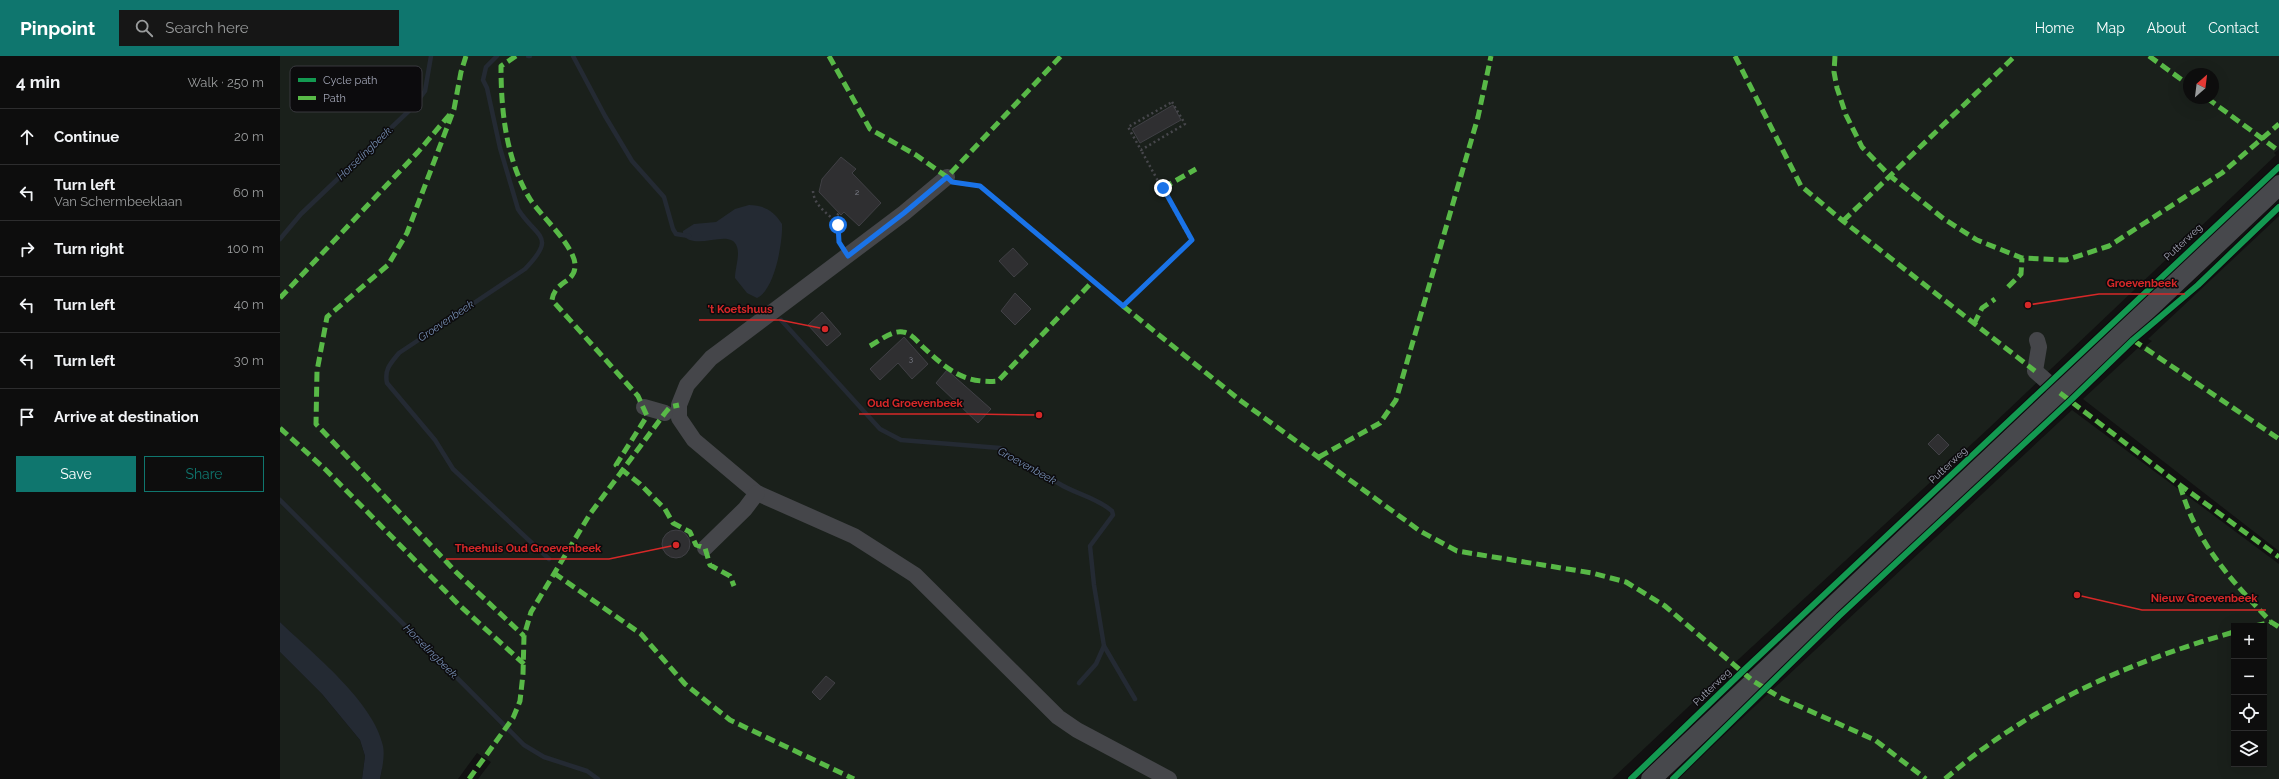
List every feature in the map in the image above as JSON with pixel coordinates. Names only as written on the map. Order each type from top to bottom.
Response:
[{"type":"main road","points":[[1651,779],[2279,185]]},
{"type":"lane","points":[[947,177],[904,213],[848,256],[711,358],[687,385],[679,405],[679,418],[684,428],[694,440],[757,493],[854,536],[915,575],[1058,717],[1077,730],[1169,779]]},
{"type":"lane","points":[[2037,340],[2039,347],[2035,371],[2060,393]]},
{"type":"lane","points":[[644,407],[664,413]]},
{"type":"lane","points":[[705,548],[745,509],[757,493]]},
{"type":"path","points":[[947,177],[952,182],[980,186],[986,190],[1123,306],[1192,240],[1141,150],[1128,127],[1172,102],[1185,124],[1141,150]]},
{"type":"path","points":[[813,191],[819,205],[834,219],[839,228],[839,242],[848,256]]},
{"type":"path","points":[[834,219],[839,213]]},
{"type":"shaded area","points":[[280,56],[2279,56],[2279,149],[2274,153],[2276,155],[1989,428],[1741,657],[1612,779],[478,779],[491,762],[477,753],[458,779],[380,779],[382,769],[340,681],[280,622]]},
{"type":"shaded area","points":[[749,205],[759,206],[772,212],[782,224],[781,242],[773,276],[769,285],[757,298],[747,293],[735,278],[738,250],[733,241],[721,239],[696,241],[689,240],[683,235],[683,231],[694,224],[716,222],[735,209]]},
{"type":"shaded area","points":[[2279,216],[2279,551],[2083,399],[2138,348],[2141,350],[2152,341],[2148,339]]},
{"type":"shaded area","points":[[2072,410],[2279,564],[2279,779],[1677,779]]},
{"type":"shaded area","points":[[280,622],[340,679],[368,712],[377,729],[384,750],[380,779],[362,779],[365,756],[360,740],[322,694],[280,652]]},
{"type":"shaded area","points":[[280,652],[322,694],[360,740],[365,756],[362,779],[280,779]]},
{"type":"building","points":[[1173,105],[1181,120],[1140,143],[1132,129]]},
{"type":"building","points":[[841,157],[856,169],[852,173],[881,203],[859,226],[844,212],[841,215],[819,192],[822,179]]},
{"type":"building","points":[[1013,248],[1028,264],[1014,277],[999,261]]},
{"type":"building","points":[[1015,293],[1031,309],[1015,325],[1001,311]]},
{"type":"building","points":[[822,312],[841,334],[827,346],[808,325]]},
{"type":"building","points":[[904,337],[928,364],[912,379],[898,363],[880,380],[870,369]]},
{"type":"building","points":[[947,370],[991,409],[978,423],[936,383]]},
{"type":"building","points":[[1938,434],[1949,445],[1939,455],[1928,444]]},
{"type":"building","points":[[676,530],[686,534],[690,544],[686,554],[676,558],[666,554],[662,544],[666,534]]},
{"type":"building","points":[[826,676],[835,683],[820,700],[812,692]]},
{"type":"waterway","name":"Horselingbeek.","points":[[422,95],[425,91],[431,56]]},
{"type":"waterway","name":"Groevenbeek","points":[[497,56],[486,67],[483,80],[487,88],[500,148],[518,209],[541,237],[542,243],[540,249],[535,258],[525,269],[399,353],[389,366],[386,378],[387,383],[435,440],[453,469],[549,559]]},
{"type":"waterway","name":"Groevenbeek","points":[[573,56],[605,116],[632,161],[664,197],[673,229],[676,234],[689,236]]},
{"type":"waterway","name":"Horselingbeek.","points":[[280,239],[301,214],[408,112]]},
{"type":"waterway","name":"Groevenbeek","points":[[781,320],[880,429],[901,440],[1000,448],[1022,464],[1065,487],[1099,502],[1112,511],[1113,515],[1090,546],[1094,585],[1104,646],[1135,699]]},
{"type":"waterway","name":"Horselingbeek.","points":[[280,500],[524,745],[544,757],[587,771],[598,779]]},
{"type":"waterway","points":[[1079,683],[1096,664],[1104,646]]},
{"type":"marked path","points":[[466,56],[461,72],[454,109],[407,233],[388,265],[327,317],[317,371],[316,424],[456,572],[524,636]]},
{"type":"marked path","points":[[516,56],[501,66],[502,100],[506,135],[510,152],[515,168],[530,199],[564,241],[574,259],[574,272],[560,285],[552,300],[638,396],[647,416],[616,465],[640,484],[665,509],[673,523],[690,532],[696,545],[705,548],[710,565],[730,576],[734,586]]},
{"type":"marked path","points":[[829,56],[870,129],[916,155],[947,177],[1061,56]]},
{"type":"marked path","points":[[1319,457],[1380,423],[1396,400],[1478,117],[1491,56]]},
{"type":"marked path","points":[[1735,56],[1801,186],[1843,221],[2035,371]]},
{"type":"marked path","points":[[1835,56],[1834,72],[1837,88],[1846,115],[1862,147],[1889,175],[1944,219],[1977,240],[2022,258],[2066,260],[2109,246],[2222,173],[2279,124]]},
{"type":"marked path","points":[[1843,221],[2015,56]]},
{"type":"marked path","points":[[2149,56],[2183,81]]},
{"type":"marked path","points":[[2215,104],[2279,151]]},
{"type":"marked path","points":[[280,298],[418,152],[451,113]]},
{"type":"marked path","points":[[1163,188],[1196,169]]},
{"type":"marked path","points":[[2008,287],[2021,274],[2022,258]]},
{"type":"marked path","points":[[870,346],[890,334],[903,332],[909,334],[940,362],[956,373],[975,380],[998,381],[1093,281]]},
{"type":"marked path","points":[[1974,324],[1982,308],[1995,299]]},
{"type":"marked path","points":[[1123,306],[1241,401],[1420,531],[1457,551],[1592,573],[1626,582],[1665,606],[1753,681],[1781,698],[1875,740],[1926,779]]},
{"type":"marked path","points":[[2133,340],[2279,439]]},
{"type":"marked path","points":[[2060,393],[2180,485],[2279,557]]},
{"type":"marked path","points":[[469,779],[513,718],[520,701],[523,674],[524,636],[531,612],[590,514],[665,413],[670,407],[679,405]]},
{"type":"marked path","points":[[280,428],[326,470],[458,604],[524,664]]},
{"type":"marked path","points":[[2180,485],[2195,525],[2216,559],[2242,591],[2271,622],[2279,627]]},
{"type":"marked path","points":[[554,573],[641,634],[685,684],[730,720],[854,779]]},
{"type":"marked path","points":[[2267,623],[2271,622]]},
{"type":"marked path","points":[[1945,779],[2011,729],[2081,689],[2155,658],[2231,633]]},
{"type":"cycle path","name":"Putterweg","points":[[1631,779],[1743,671],[2279,167]]},
{"type":"cycle path","points":[[1673,779],[1839,616],[2071,400],[2133,340],[2198,285],[2279,207]]},
{"type":"place","name":"Groevenbeek","points":[[2028,305]]},
{"type":"place","name":"'t Koetshuus","points":[[825,329]]},
{"type":"place","name":"Oud Groevenbeek","points":[[1039,415]]},
{"type":"place","name":"Theehuis Oud Groevenbeek","points":[[676,545]]},
{"type":"place","name":"Nieuw Groevenbeek","points":[[2077,595]]},
{"type":"route","points":[[838,225],[839,242],[848,256],[904,213],[947,177],[952,182],[980,186],[1123,306],[1192,240],[1163,188]]}]
